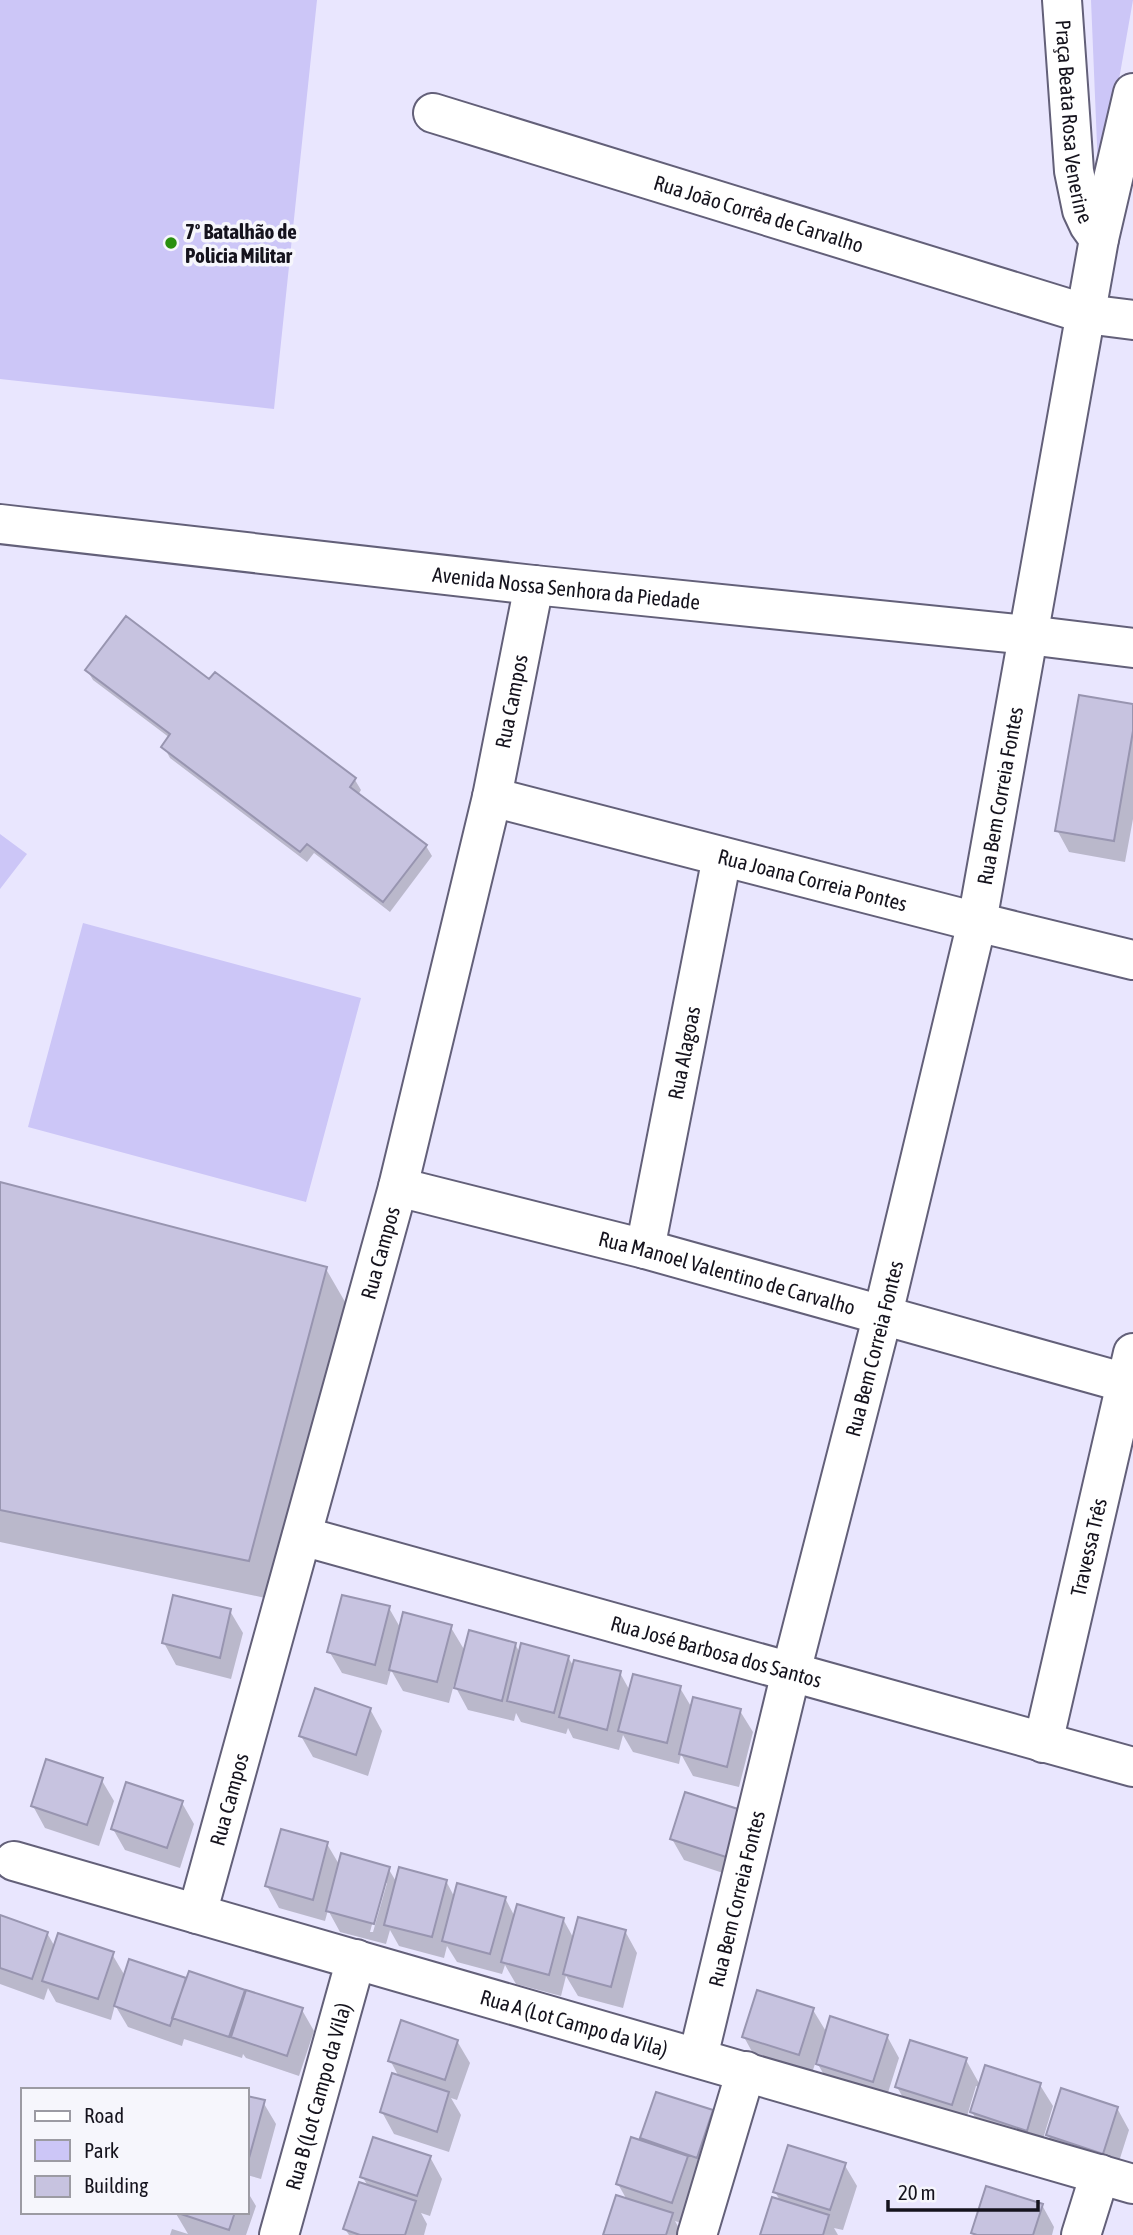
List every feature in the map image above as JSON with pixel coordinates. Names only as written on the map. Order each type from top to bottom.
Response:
[{"type":"street","name":"Praça Beata Rosa Venerine","points":[[1062,0],[1074,171],[1082,210],[1099,239]]},
{"type":"street","name":"Praça Beata Rosa Venerine","points":[[1028,635],[1099,239],[1133,93]]},
{"type":"street","name":"Rua João Corrêa de Carvalho","points":[[433,113],[1086,314],[1133,320]]},
{"type":"street","name":"Avenida Nossa Senhora da Piedade","points":[[0,524],[534,586],[1028,635],[1133,648]]},
{"type":"street","name":"Rua Campos","points":[[197,1914],[398,1187],[492,797],[534,586]]},
{"type":"street","name":"Rua Bem Correia Fontes","points":[[698,2057],[791,1672],[883,1314],[977,922],[1028,635]]},
{"type":"street","name":"Rua Joana Correia Pontes","points":[[492,797],[1133,960]]},
{"type":"street","name":"Rua Alagoas","points":[[645,1249],[722,857]]},
{"type":"street","name":"Rua Manoel Valentino de Carvalho","points":[[398,1187],[645,1249],[883,1314],[1131,1374]]},
{"type":"street","name":"Travessa Três","points":[[1043,1742],[1131,1374]]},
{"type":"street","name":"Rua José Barbosa dos Santos","points":[[302,1536],[1133,1768]]},
{"type":"street","name":"Rua A (Lot Campo da Vila)","points":[[14,1861],[1116,2179]]},
{"type":"street","name":"Rua B (Lot Campo da Vila)","points":[[279,2235],[356,1959]]},
{"type":"street","points":[[696,2235],[746,2071]]},
{"type":"street","points":[[1081,2235],[1116,2179]]},
{"type":"green space","name":"7º Batalhão de Policia Militar","points":[[0,0],[317,0],[274,409],[0,379]]},
{"type":"green space","points":[[1091,0],[1133,0],[1099,193]]},
{"type":"green space","points":[[0,834],[27,854],[0,889]]},
{"type":"green space","points":[[83,923],[361,998],[306,1202],[28,1127]]},
{"type":"building","points":[[126,616],[209,679],[215,672],[356,778],[350,787],[427,845],[383,902],[307,844],[300,852],[161,747],[170,734],[85,670]]},
{"type":"building","points":[[1079,695],[1133,704],[1133,731],[1114,841],[1055,831]]},
{"type":"building","points":[[0,1182],[327,1267],[249,1561],[0,1510]]},
{"type":"building","points":[[173,1595],[231,1609],[220,1658],[162,1643]]},
{"type":"building","points":[[342,1595],[390,1606],[375,1665],[327,1652]]},
{"type":"building","points":[[403,1612],[452,1625],[437,1682],[389,1670]]},
{"type":"building","points":[[469,1630],[516,1643],[502,1701],[454,1688]]},
{"type":"building","points":[[521,1643],[569,1656],[554,1713],[507,1701]]},
{"type":"building","points":[[574,1660],[621,1671],[607,1730],[559,1717]]},
{"type":"building","points":[[633,1674],[681,1686],[667,1743],[618,1731]]},
{"type":"building","points":[[315,1688],[371,1708],[356,1755],[299,1736]]},
{"type":"building","points":[[693,1697],[741,1709],[727,1767],[679,1754]]},
{"type":"building","points":[[46,1759],[103,1778],[87,1825],[31,1806]]},
{"type":"building","points":[[126,1782],[183,1801],[167,1848],[111,1829]]},
{"type":"building","points":[[685,1792],[741,1810],[726,1857],[670,1839]]},
{"type":"building","points":[[281,1829],[328,1842],[313,1900],[265,1886]]},
{"type":"building","points":[[341,1853],[390,1867],[374,1924],[326,1911]]},
{"type":"building","points":[[399,1867],[447,1880],[432,1937],[384,1925]]},
{"type":"building","points":[[457,1883],[506,1897],[490,1954],[442,1941]]},
{"type":"building","points":[[517,1904],[564,1918],[549,1975],[501,1962]]},
{"type":"building","points":[[0,1915],[48,1932],[32,1979],[0,1968]]},
{"type":"building","points":[[578,1917],[626,1930],[611,1987],[563,1974]]},
{"type":"building","points":[[58,1933],[114,1952],[98,1999],[42,1981]]},
{"type":"building","points":[[129,1959],[186,1978],[170,2026],[114,2006]]},
{"type":"building","points":[[189,1971],[245,1990],[229,2037],[172,2018]]},
{"type":"building","points":[[246,1990],[303,2008],[287,2056],[231,2037]]},
{"type":"building","points":[[757,1990],[814,2008],[799,2055],[742,2037]]},
{"type":"building","points":[[830,2016],[888,2035],[873,2082],[816,2064]]},
{"type":"building","points":[[401,2020],[458,2040],[445,2080],[388,2061]]},
{"type":"building","points":[[910,2040],[967,2058],[952,2105],[895,2087]]},
{"type":"building","points":[[985,2065],[1041,2083],[1027,2131],[970,2112]]},
{"type":"building","points":[[392,2073],[449,2092],[437,2132],[380,2112]]},
{"type":"building","points":[[1061,2088],[1118,2107],[1103,2154],[1046,2135]]},
{"type":"building","points":[[656,2092],[713,2110],[697,2158],[640,2138]]},
{"type":"building","points":[[248,2096],[265,2100],[248,2158]]},
{"type":"building","points":[[373,2137],[431,2156],[417,2196],[360,2177]]},
{"type":"building","points":[[631,2137],[688,2156],[672,2203],[616,2184]]},
{"type":"building","points":[[788,2145],[846,2163],[830,2210],[773,2192]]},
{"type":"building","points":[[359,2182],[416,2201],[405,2235],[360,2235],[343,2229]]},
{"type":"building","points":[[986,2186],[1043,2204],[1033,2235],[971,2233]]},
{"type":"building","points":[[616,2195],[673,2213],[666,2235],[603,2235]]},
{"type":"building","points":[[772,2197],[829,2215],[823,2235],[760,2235]]},
{"type":"building","points":[[181,2214],[234,2214],[229,2230]]},
{"type":"place","name":"7º Batalhão de Policia Militar","points":[[171,243]]}]
